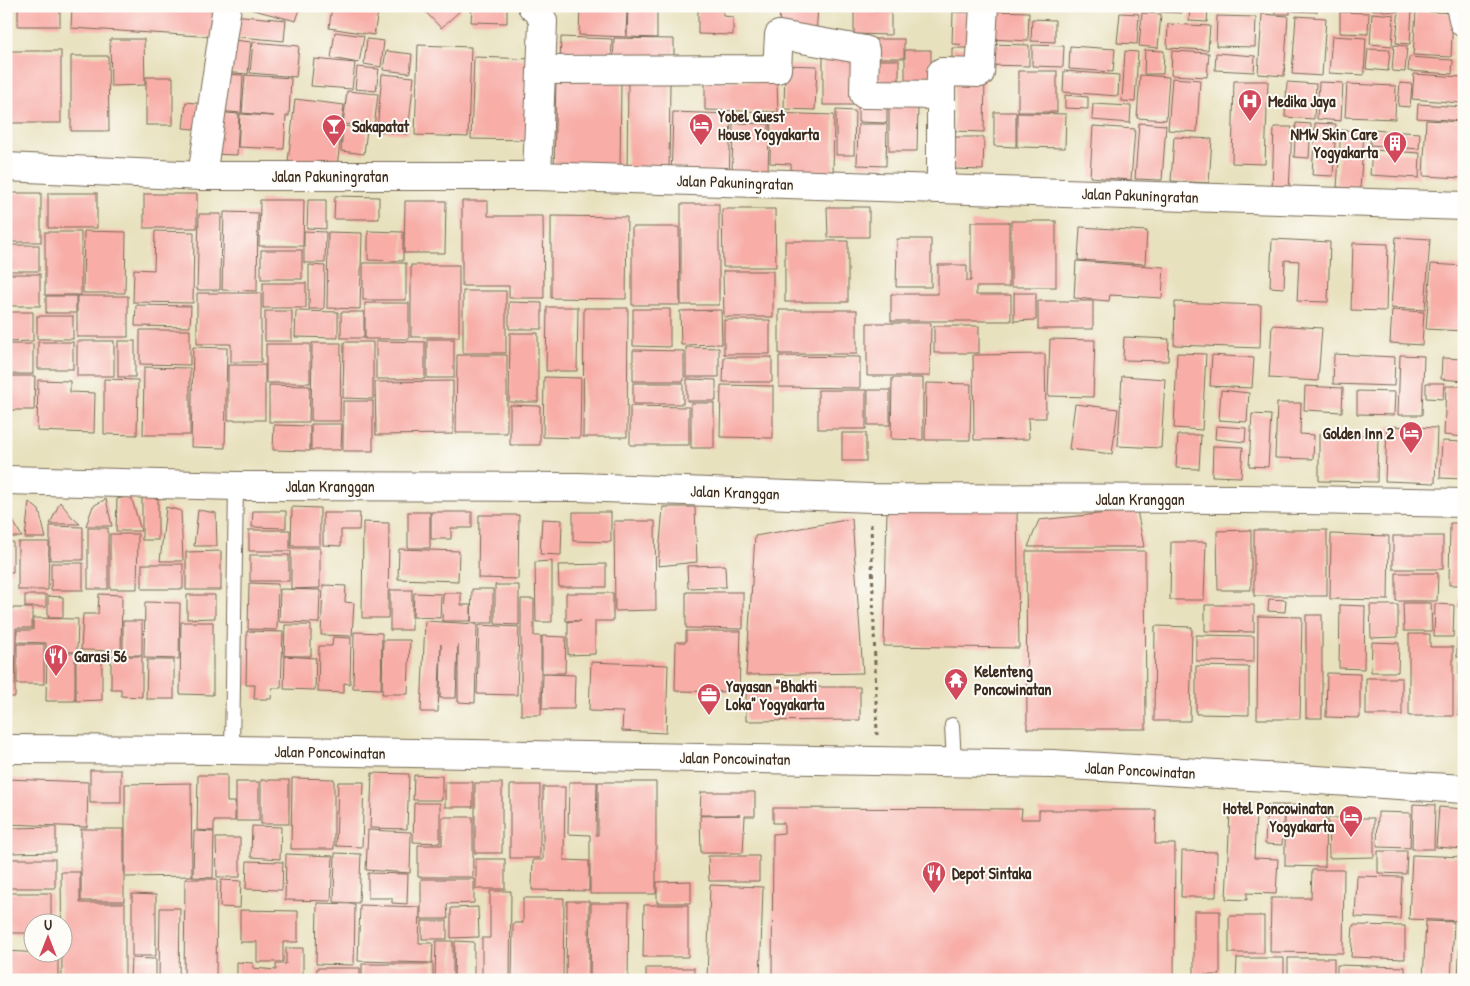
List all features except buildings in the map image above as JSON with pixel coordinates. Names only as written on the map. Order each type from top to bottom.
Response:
[{"type":"street","points":[[202,176],[227,6]]},
{"type":"street","points":[[532,6],[538,10],[543,22],[537,176]]},
{"type":"street","points":[[941,189],[942,72],[980,73],[984,6]]},
{"type":"street","points":[[1460,6],[1464,23]]},
{"type":"street","points":[[541,70],[777,69],[779,35],[865,50],[864,94],[941,94]]},
{"type":"street","name":"Jalan Pakuningratan","points":[[6,167],[202,176],[537,176],[1464,203]]},
{"type":"street","name":"Jalan Kranggan","points":[[6,480],[236,486],[578,487],[871,498],[1244,499],[1464,503]]},
{"type":"street","name":"Jalan Poncowinatan","points":[[6,749],[232,750],[1053,764],[1464,789]]},
{"type":"lane","points":[[232,750],[236,486]]},
{"type":"lane","points":[[952,725],[954,763]]},
{"type":"path","points":[[871,498],[877,761]]},
{"type":"place","name":"Medika Jaya","points":[[1250,122]]},
{"type":"place","name":"Yobel Guest House Yogyakarta","points":[[701,146]]},
{"type":"place","name":"Sakapatat","points":[[334,147]]},
{"type":"place","name":"NMW Skin Care Yogyakarta","points":[[1395,164]]},
{"type":"place","name":"Golden Inn 2","points":[[1411,454]]},
{"type":"place","name":"Garasi 56","points":[[56,677]]},
{"type":"place","name":"Kelenteng Poncowinatan","points":[[956,701]]},
{"type":"place","name":"Yayasan \"Bhakti Loka\" Yogyakarta","points":[[709,716]]},
{"type":"place","name":"Hotel Poncowinatan Yogyakarta","points":[[1351,838]]},
{"type":"place","name":"Depot Sintaka","points":[[934,894]]}]
